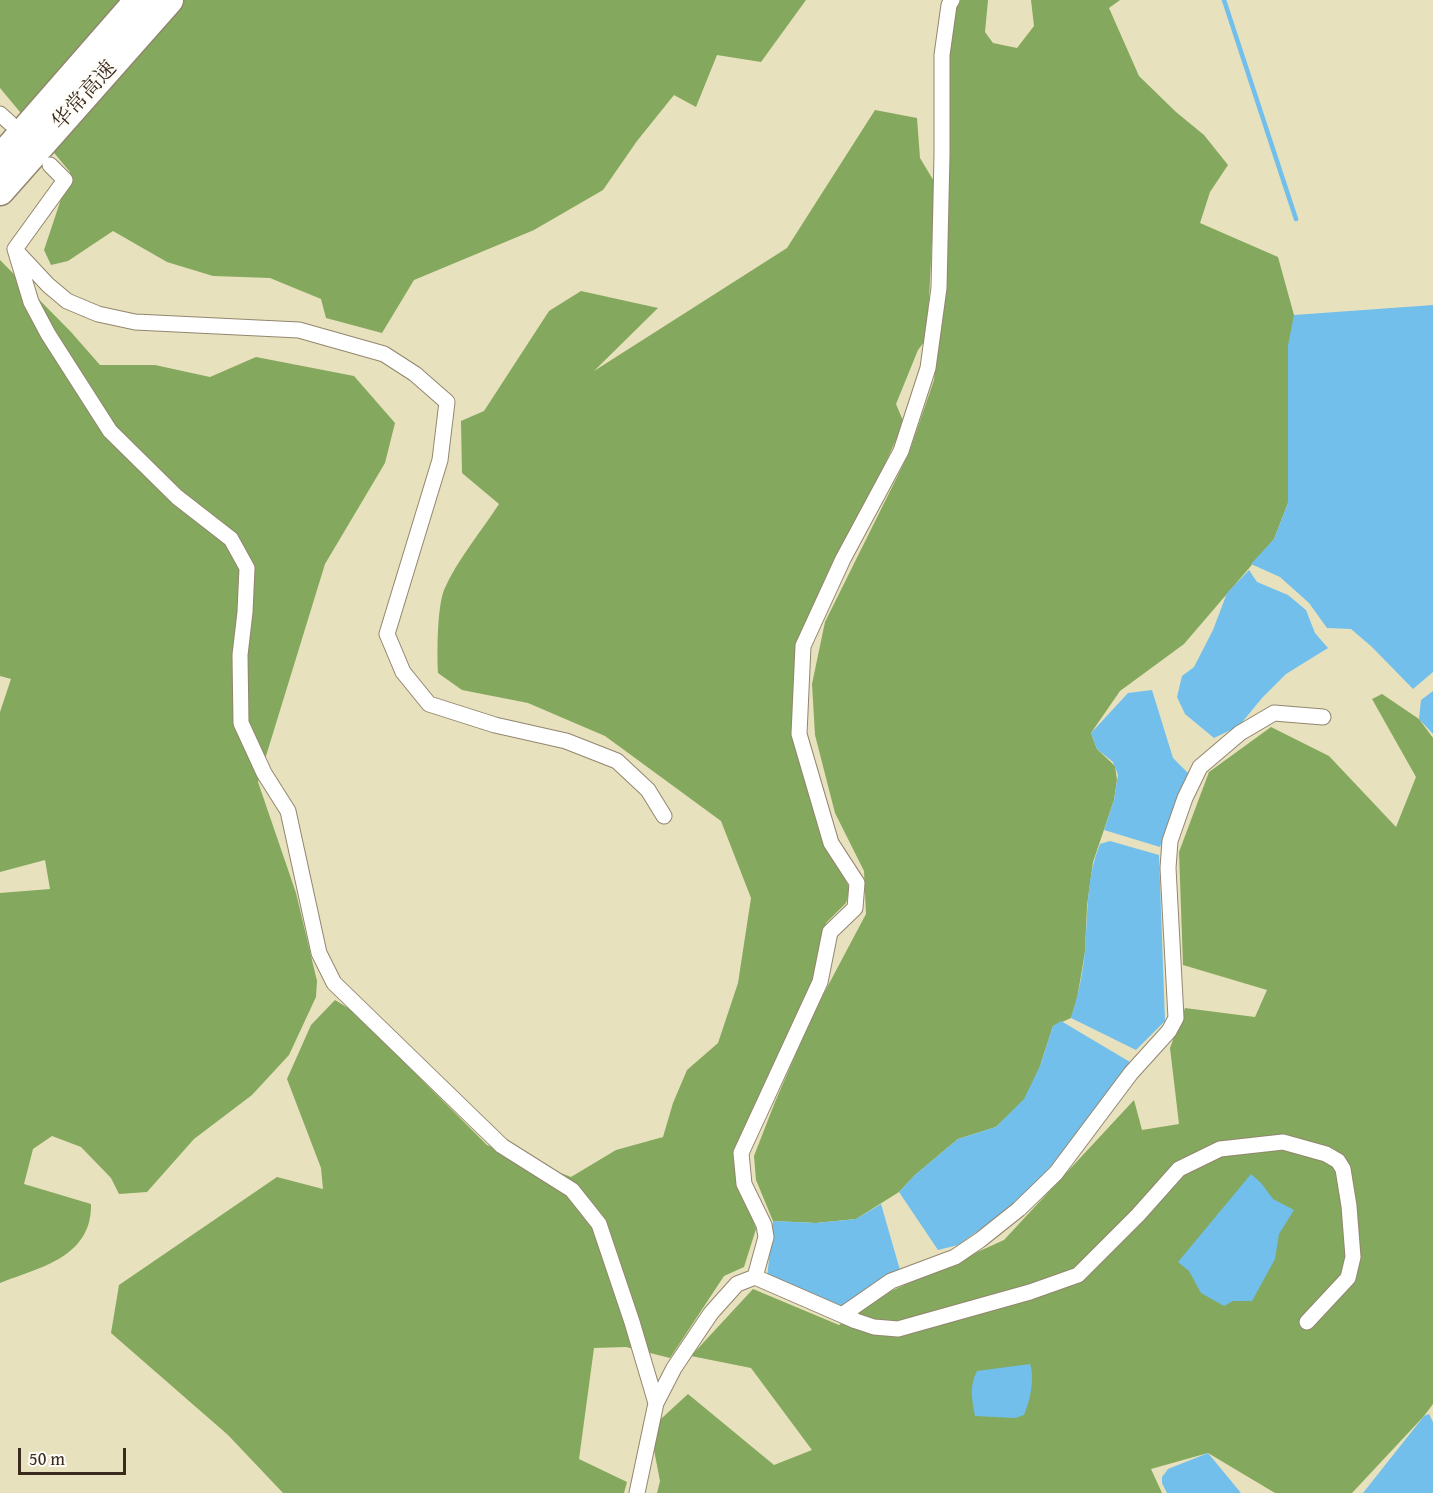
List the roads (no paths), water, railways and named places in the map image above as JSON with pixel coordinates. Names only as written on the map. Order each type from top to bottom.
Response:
[{"type":"highway","name":"华常高速","points":[[0,159],[139,0]]},
{"type":"highway","name":"华常高速","points":[[0,191],[169,0]]},
{"type":"street","points":[[755,1277],[766,1237],[764,1225],[744,1184],[741,1153],[820,982],[830,932],[855,908],[857,883],[831,843],[799,734],[803,646],[843,559],[901,451],[928,368],[939,288],[942,55],[952,0]]},
{"type":"street","points":[[15,249],[65,180],[50,165]]},
{"type":"street","points":[[15,249],[36,310],[48,334],[110,431],[177,497],[231,539],[247,568],[240,655],[241,723],[264,773],[288,811],[319,952],[334,983],[502,1146],[572,1190],[599,1224],[632,1322],[656,1404]]},
{"type":"street","points":[[15,249],[48,285],[67,301],[98,314],[135,322],[299,330],[384,354],[415,374],[447,402],[440,460],[387,634],[403,672],[429,704],[495,725],[566,741],[617,761],[648,790],[664,816]]},
{"type":"street","points":[[842,1315],[891,1281],[955,1257],[1019,1209],[1056,1173],[1131,1073],[1169,1031],[1176,1018],[1168,867],[1170,841],[1185,798],[1200,767],[1240,733],[1274,713],[1323,717]]},
{"type":"street","points":[[637,1493],[656,1404],[674,1368],[711,1313],[737,1284],[755,1277],[874,1327],[898,1329],[1030,1292],[1078,1275],[1138,1215],[1179,1169],[1220,1149],[1283,1142],[1326,1154],[1338,1161],[1343,1169],[1353,1257],[1348,1278],[1307,1322]]},
{"type":"water","points":[[1433,305],[1433,672],[1413,689],[1351,629],[1327,628],[1309,603],[1280,577],[1251,564],[1274,539],[1288,503],[1288,345],[1294,315]]},
{"type":"water","points":[[1249,570],[1257,582],[1288,595],[1306,610],[1315,633],[1328,648],[1286,674],[1239,726],[1214,738],[1185,714],[1177,697],[1182,676],[1194,667],[1213,630],[1227,593]]},
{"type":"water","points":[[1152,690],[1173,758],[1189,774],[1160,847],[1104,830],[1114,800],[1118,775],[1113,762],[1097,749],[1091,733],[1128,693]]},
{"type":"water","points":[[1433,691],[1433,734],[1419,719],[1421,700]]},
{"type":"water","points":[[1110,841],[1159,855],[1165,1021],[1136,1050],[1071,1018],[1083,967],[1092,870],[1100,844]]},
{"type":"water","points":[[1061,1021],[1130,1062],[1043,1176],[1000,1215],[958,1245],[938,1250],[899,1192],[915,1175],[958,1139],[996,1127],[1024,1099],[1040,1066],[1053,1026]]},
{"type":"water","points":[[1251,1174],[1273,1199],[1294,1210],[1279,1234],[1275,1259],[1252,1301],[1233,1301],[1224,1306],[1201,1293],[1189,1271],[1178,1262]]},
{"type":"water","points":[[881,1204],[900,1270],[844,1310],[767,1278],[773,1221],[816,1223],[856,1219]]},
{"type":"water","points":[[1030,1364],[1031,1390],[1024,1415],[1015,1418],[975,1416],[972,1388],[977,1371]]},
{"type":"water","points":[[1429,1414],[1433,1422],[1433,1493],[1363,1493],[1424,1416]]},
{"type":"water","points":[[1208,1453],[1241,1493],[1167,1493],[1162,1477],[1168,1469]]},
{"type":"waterway","points":[[1224,0],[1296,219]]}]
